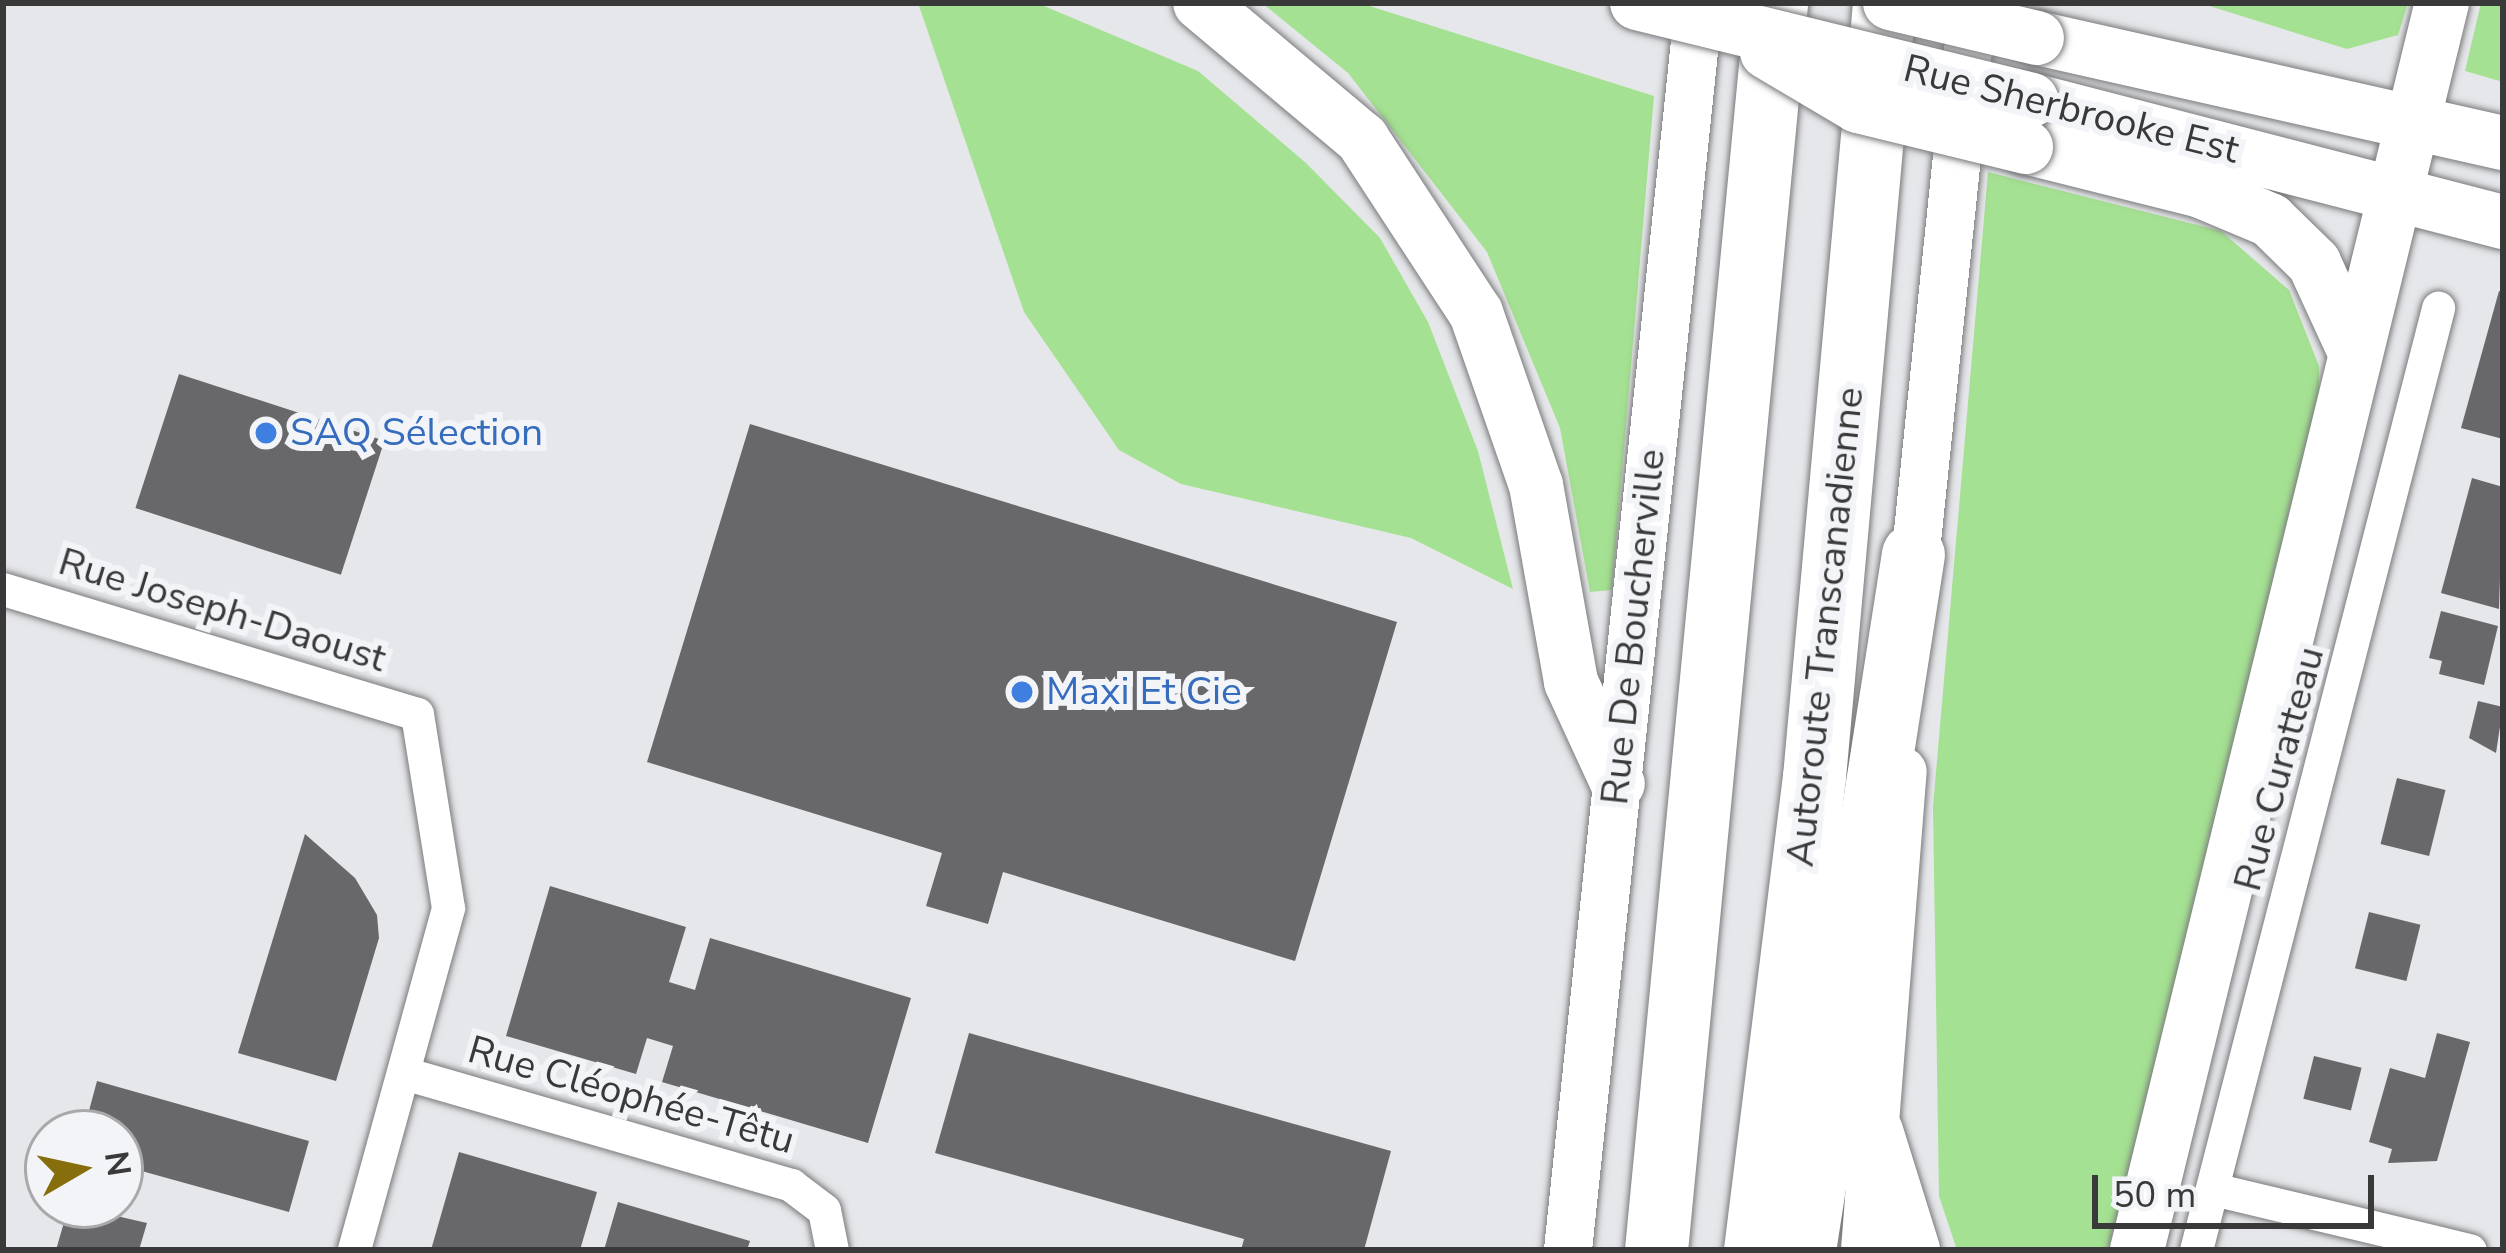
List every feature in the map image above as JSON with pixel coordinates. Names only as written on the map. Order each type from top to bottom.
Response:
[{"type":"highway","name":"Autoroute Transcanadienne","points":[[1756,1250],[1814,777],[1887,3]]},
{"type":"highway","points":[[1656,1250],[1731,10]]},
{"type":"highway","points":[[1804,1250],[1913,554]]},
{"type":"main road","points":[[1201,3],[1362,140],[1468,298],[1528,452],[1570,682],[1618,784]]},
{"type":"main road","points":[[1637,3],[1731,10],[1858,106],[2028,123],[2270,220],[2314,263],[2354,350]]},
{"type":"main road","name":"Rue Sherbrooke Est","points":[[1887,3],[2503,143]]},
{"type":"main road","points":[[1865,1250],[1913,554],[1973,3]]},
{"type":"main road","points":[[2137,1250],[2442,3]]},
{"type":"main road","name":"Rue De Boucherville","points":[[1568,1250],[1618,784],[1731,10]]},
{"type":"main road","name":"Rue Sherbrooke Est","points":[[2028,123],[2393,191],[2503,222]]},
{"type":"main road","points":[[1876,1131],[1912,1250]]},
{"type":"street","name":"Rue Curatteau","points":[[2196,1250],[2438,308]]},
{"type":"street","name":"Rue Joseph-Daoust","points":[[3,590],[417,714],[448,908],[407,1074]]},
{"type":"street","points":[[354,1250],[407,1074]]},
{"type":"street","name":"Rue Cléophée-Têtu","points":[[407,1074],[791,1185],[824,1210],[832,1250]]},
{"type":"street","points":[[2212,1189],[2470,1250]]},
{"type":"green space","points":[[918,3],[1037,3],[1198,71],[1306,163],[1380,238],[1428,322],[1478,451],[1513,589],[1411,538],[1181,484],[1119,450],[1024,312]]},
{"type":"green space","points":[[1262,3],[1360,3],[1654,96],[1612,590],[1590,592],[1560,428],[1487,252],[1348,73]]},
{"type":"green space","points":[[2200,3],[2408,3],[2398,35],[2347,49]]},
{"type":"green space","points":[[2481,3],[2503,3],[2503,82],[2465,71]]},
{"type":"green space","points":[[1988,172],[2221,231],[2289,290],[2319,366],[2319,410],[2115,1250],[1957,1250],[1939,1196],[1933,807]]},
{"type":"building","points":[[2499,291],[2503,292],[2503,439],[2461,428]]},
{"type":"building","points":[[179,374],[384,441],[341,575],[135,508]]},
{"type":"building","name":"Maxi Et Cie","points":[[750,424],[1397,622],[1295,961],[1003,872],[988,924],[926,906],[942,853],[647,762]]},
{"type":"building","points":[[2472,478],[2503,487],[2499,609],[2441,593]]},
{"type":"building","points":[[2441,611],[2498,626],[2484,685],[2439,674],[2442,661],[2429,658]]},
{"type":"building","points":[[2478,701],[2503,707],[2496,753],[2469,738]]},
{"type":"building","points":[[2397,778],[2446,790],[2429,856],[2381,844]]},
{"type":"building","points":[[305,834],[355,878],[377,915],[379,938],[336,1081],[238,1053]]},
{"type":"building","points":[[550,886],[686,927],[669,982],[695,990],[710,938],[911,998],[868,1143],[662,1082],[673,1046],[647,1038],[636,1074],[506,1036]]},
{"type":"building","points":[[2369,912],[2420,925],[2406,981],[2355,968]]},
{"type":"building","points":[[969,1033],[1391,1151],[1364,1250],[1241,1250],[1244,1239],[935,1153]]},
{"type":"building","points":[[2437,1033],[2470,1042],[2437,1161],[2388,1163],[2392,1149],[2369,1142],[2390,1068],[2425,1078]]},
{"type":"building","points":[[2314,1056],[2362,1068],[2351,1111],[2303,1099]]},
{"type":"building","points":[[97,1081],[309,1141],[289,1212],[144,1172],[144,1109],[89,1109]]},
{"type":"building","points":[[459,1152],[597,1192],[580,1250],[431,1250]]},
{"type":"building","points":[[618,1202],[750,1241],[747,1250],[604,1250]]},
{"type":"building","points":[[147,1223],[139,1250],[56,1250],[62,1229],[144,1229]]},
{"type":"place","name":"SAQ Sélection","points":[[266,433]]},
{"type":"place","name":"Maxi Et Cie","points":[[1022,692]]}]
